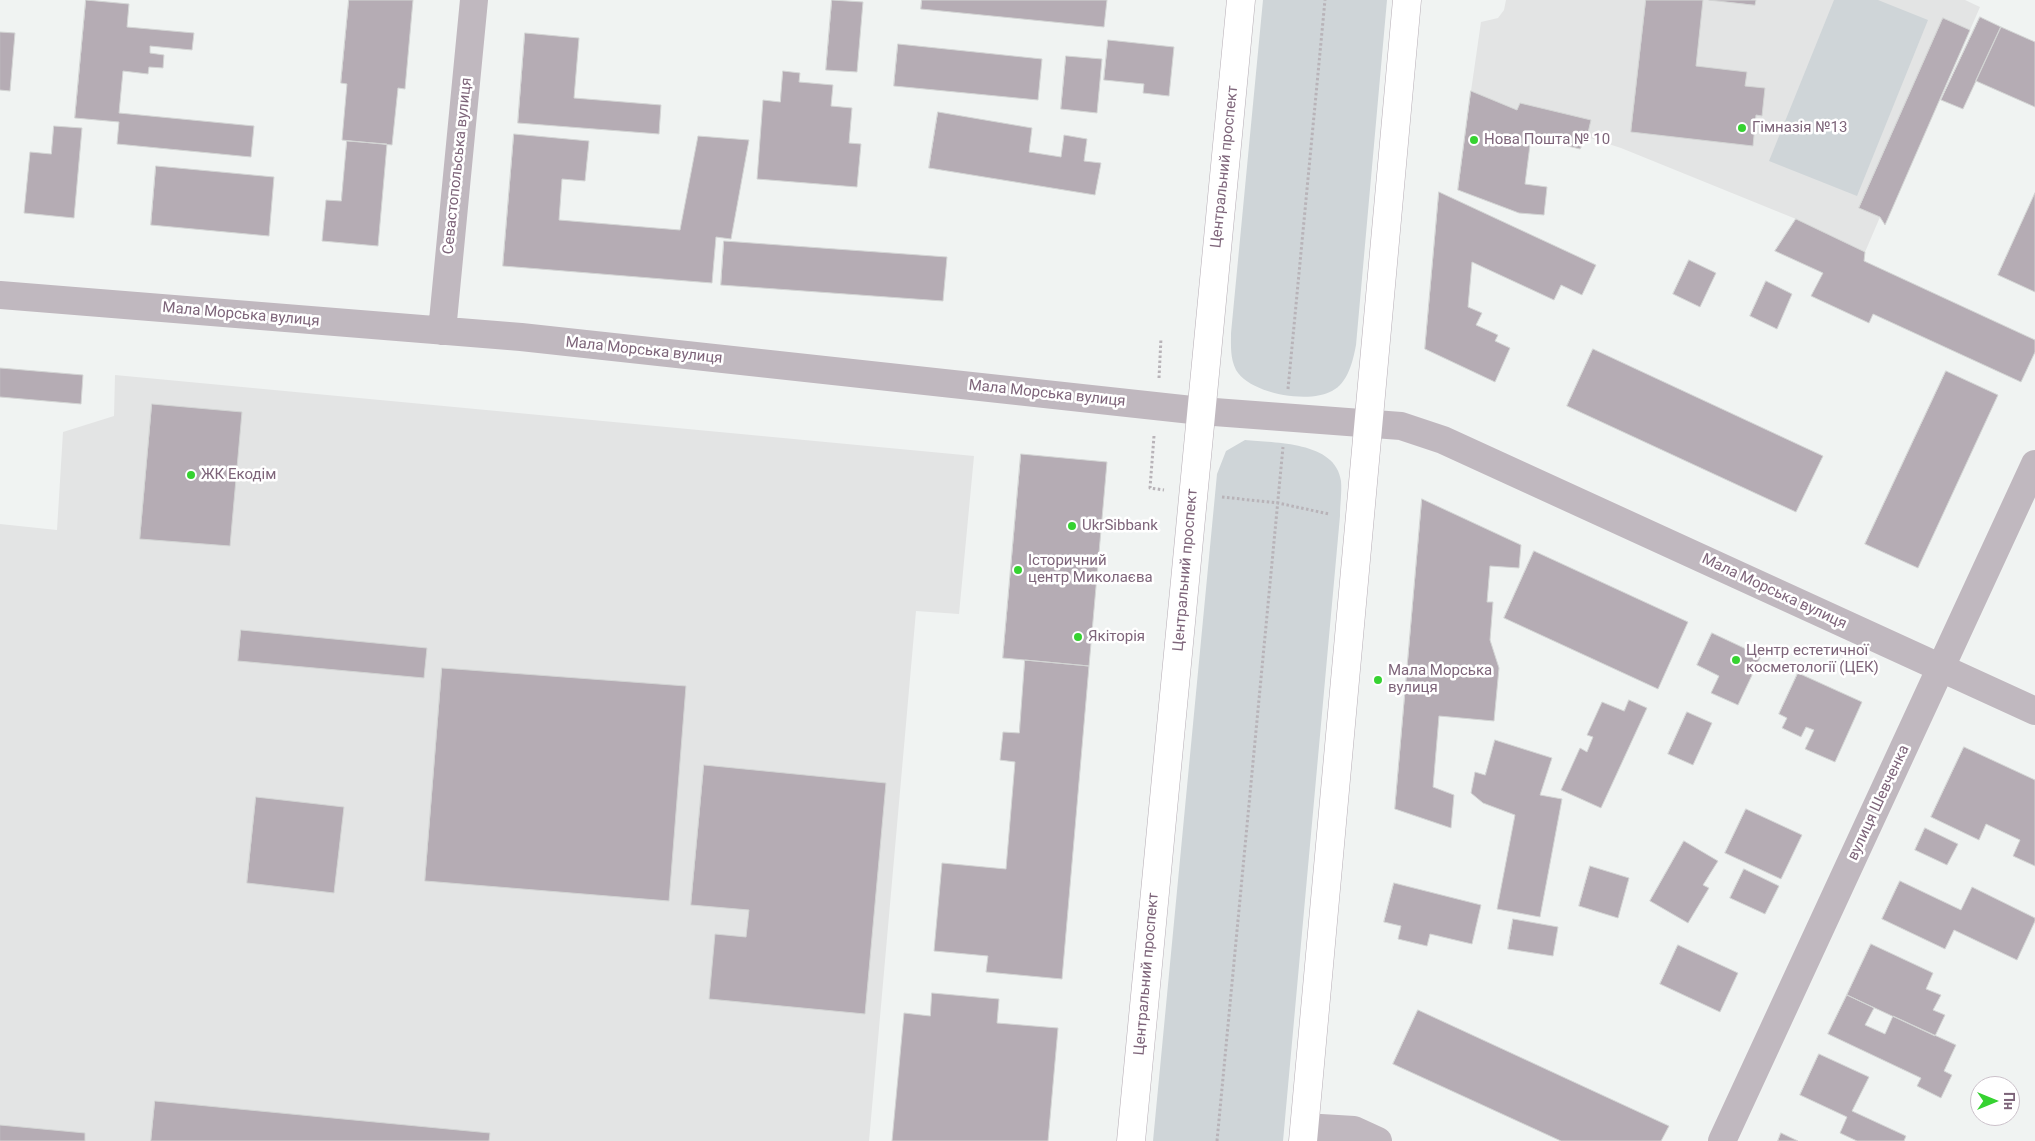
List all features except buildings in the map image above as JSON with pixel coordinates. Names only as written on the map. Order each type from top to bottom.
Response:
[{"type":"main road","name":"Центральний проспект","points":[[1131,1141],[1241,0]]},
{"type":"main road","points":[[1304,1134],[1362,519],[1368,424],[1408,0]]},
{"type":"street","name":"Севастопольська вулиця","points":[[442,331],[474,0]]},
{"type":"street","name":"Мала Морська вулиця","points":[[0,295],[521,337],[1201,411],[1401,426],[1443,440],[2035,711]]},
{"type":"street","name":"вулиця Шевченка","points":[[1722,1141],[1942,670],[1966,612],[2035,464]]},
{"type":"street","points":[[1304,1134],[1354,1130],[1378,1141]]},
{"type":"path","points":[[1217,1141],[1325,0]]},
{"type":"path","points":[[1278,503],[1331,514]]},
{"type":"shaded area","points":[[1263,0],[1387,0],[1356,345],[1351,364],[1342,383],[1332,391],[1309,397],[1266,391],[1254,385],[1243,378],[1236,370],[1232,356],[1231,333]]},
{"type":"shaded area","name":"Гімназія №13","points":[[1506,0],[1965,0],[1980,7],[1970,30],[1943,19],[1859,207],[1880,217],[1865,252],[1796,219],[1621,148],[1587,137],[1590,120],[1520,103],[1517,110],[1471,91],[1481,22],[1498,18],[1504,10]]},
{"type":"shaded area","points":[[1834,0],[1878,0],[1928,20],[1857,196],[1769,161]]},
{"type":"shaded area","points":[[115,375],[974,456],[959,614],[916,611],[869,1141],[0,1141],[0,524],[57,530],[63,432],[114,416]]},
{"type":"shaded area","points":[[1245,440],[1287,444],[1316,451],[1328,458],[1337,468],[1341,481],[1340,516],[1283,1141],[1153,1141],[1217,474],[1226,451]]},
{"type":"place","name":"Гімназія №13","points":[[1742,128]]},
{"type":"place","name":"Нова Пошта № 10","points":[[1474,140]]},
{"type":"place","name":"ЖК Екодім","points":[[191,475]]},
{"type":"place","name":"UkrSibbank","points":[[1072,526]]},
{"type":"place","name":"Історичний центр Миколаєва","points":[[1018,570]]},
{"type":"place","name":"Якіторія","points":[[1078,637]]},
{"type":"place","name":"Центр естетичної косметології (ЦЕК)","points":[[1736,660]]},
{"type":"place","name":"Мала Морська вулиця","points":[[1378,680]]}]
